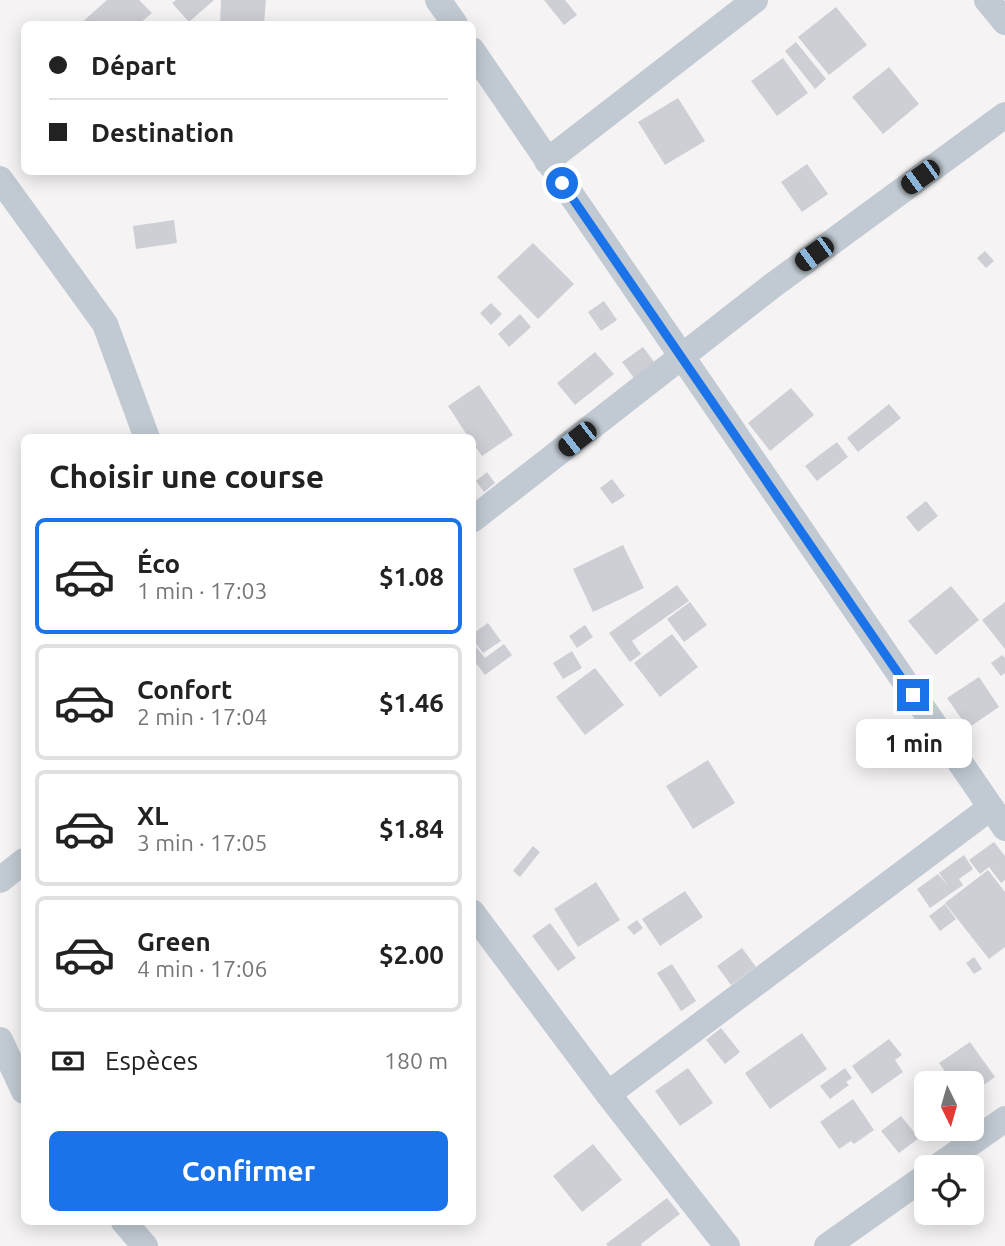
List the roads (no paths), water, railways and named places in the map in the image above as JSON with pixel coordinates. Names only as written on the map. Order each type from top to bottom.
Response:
[{"type":"street","points":[[438,0],[453,21]]},
{"type":"street","points":[[547,161],[755,0]]},
{"type":"street","points":[[987,0],[1005,22]]},
{"type":"street","points":[[476,56],[998,818],[608,1094]]},
{"type":"street","points":[[476,517],[772,286],[1005,114]]},
{"type":"street","points":[[0,178],[105,324],[146,434]]},
{"type":"street","points":[[0,880],[21,863]]},
{"type":"street","points":[[476,917],[608,1094],[727,1246]]},
{"type":"street","points":[[0,1040],[21,1085]]},
{"type":"street","points":[[954,1155],[1005,1119]]},
{"type":"street","points":[[827,1246],[914,1184]]},
{"type":"street","points":[[127,1225],[145,1246]]}]
